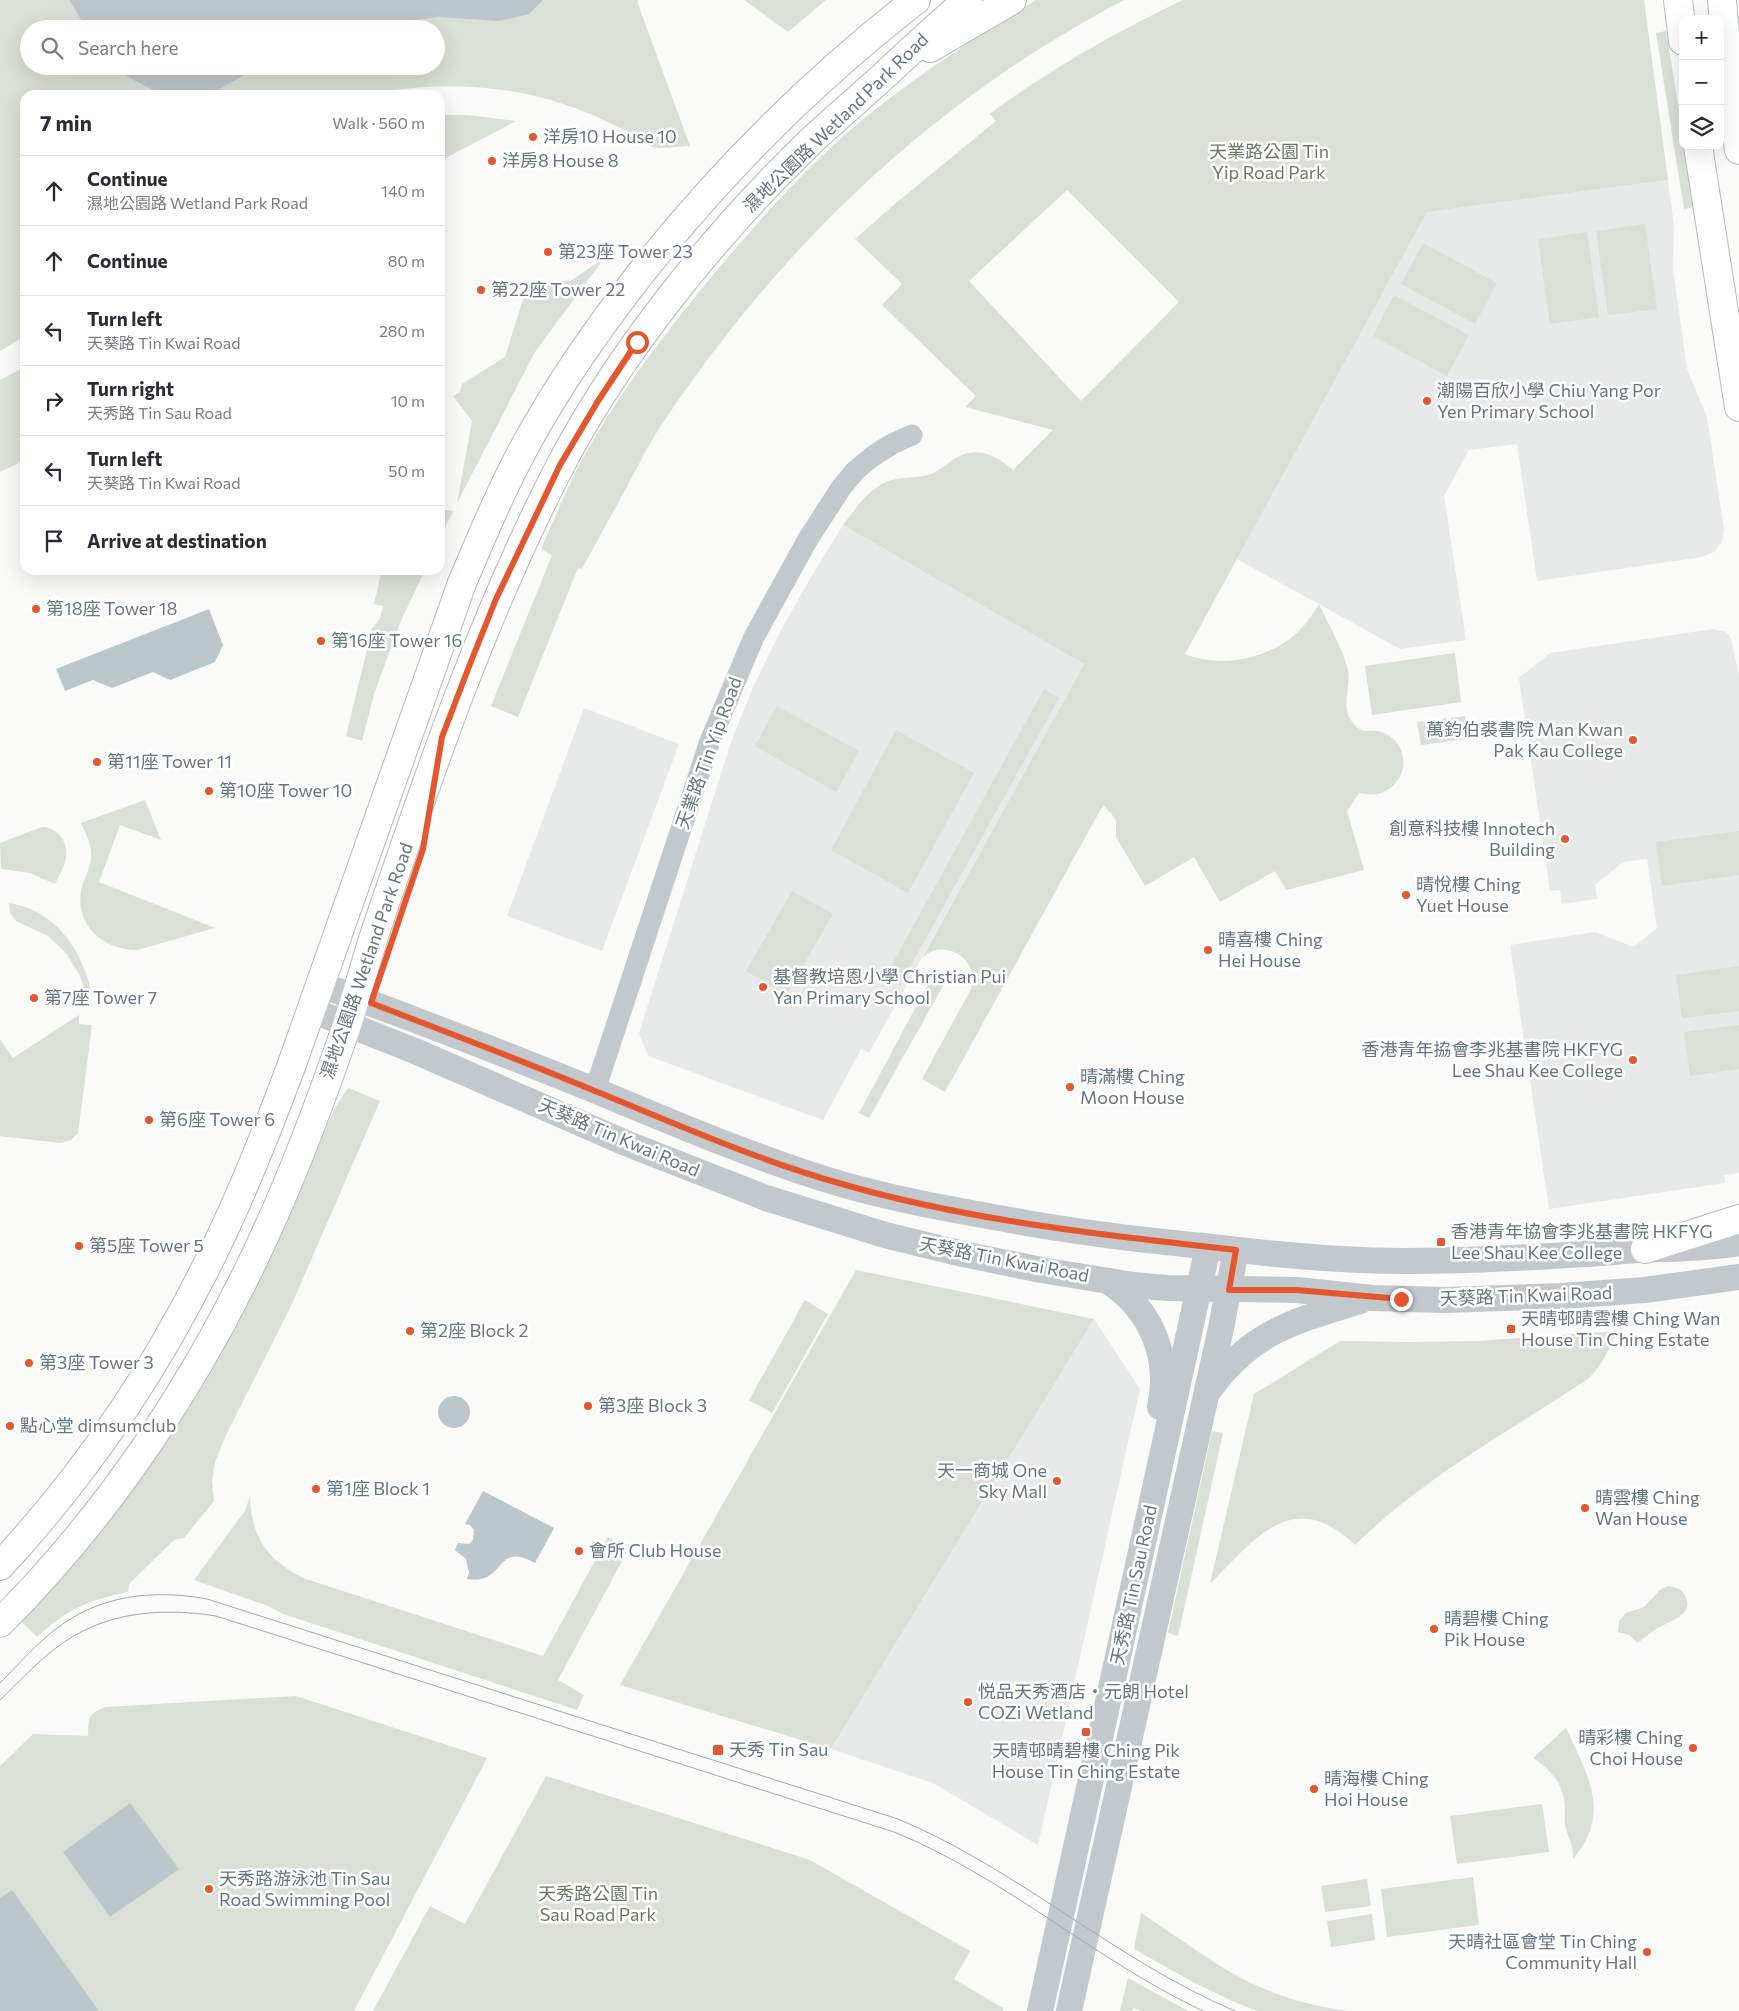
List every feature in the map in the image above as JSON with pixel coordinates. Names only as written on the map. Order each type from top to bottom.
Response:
[{"type":"main road","name":"濕地公園路 Wetland Park Road","points":[[0,1566],[53,1505],[94,1452],[132,1396],[168,1339],[230,1219],[279,1101],[462,583],[492,513],[517,462],[563,381],[606,318],[652,259],[736,161],[829,72],[916,0]]},
{"type":"main road","name":"濕地公園路 Wetland Park Road","points":[[0,1623],[72,1543],[126,1475],[202,1359],[235,1298],[292,1172],[347,1024],[363,1001],[423,849],[442,737],[496,599],[560,465],[637,342],[723,235],[809,144],[935,27],[968,0]]},
{"type":"main road","points":[[887,73],[1012,0]]},
{"type":"main road","points":[[1678,0],[1680,15]]},
{"type":"main road","points":[[1722,0],[1729,78],[1739,150]]},
{"type":"main road","points":[[1699,150],[1739,407]]},
{"type":"main road","points":[[1645,1250],[1739,1219]]},
{"type":"street","name":"天業路 Tin Yip Road","points":[[595,1090],[710,741],[754,637],[803,547],[841,488],[873,456],[892,444],[912,435]]},
{"type":"street","name":"天葵路 Tin Kwai Road","points":[[319,984],[595,1090],[720,1142],[841,1184],[898,1199],[1067,1230],[1236,1250],[1398,1261],[1511,1259],[1717,1246],[1739,1242]]},
{"type":"street","name":"天葵路 Tin Kwai Road","points":[[310,1010],[415,1050],[650,1153],[774,1200],[877,1232],[962,1254],[1041,1270],[1142,1285],[1229,1290],[1296,1290],[1372,1298],[1445,1300],[1562,1296],[1645,1290],[1739,1277]]},
{"type":"street","name":"天秀路 Tin Sau Road","points":[[1040,2011],[1208,1247]]},
{"type":"street","name":"天秀路 Tin Sau Road","points":[[1069,2011],[1206,1396],[1236,1250]]},
{"type":"street","points":[[1108,1280],[1130,1298],[1149,1324],[1159,1348],[1162,1366],[1161,1402],[1151,1448],[1149,1516]]},
{"type":"street","points":[[1206,1396],[1224,1370],[1252,1344],[1303,1319],[1372,1298]]},
{"type":"shaded area","points":[[69,0],[543,0],[529,14],[499,21],[439,17],[414,20],[81,20]]},
{"type":"shaded area","points":[[126,75],[244,75],[218,90],[153,90]]},
{"type":"shaded area","points":[[1668,180],[1674,226],[1673,269],[1687,369],[1707,417],[1724,530],[1722,542],[1714,552],[1702,557],[1537,581],[1517,444],[1469,450],[1444,496],[1466,640],[1400,649],[1237,559],[1427,212]]},
{"type":"shaded area","points":[[843,525],[1084,664],[869,1053],[861,1049],[823,1120],[648,1056],[639,1033],[731,742],[754,685],[781,630]]},
{"type":"shaded area","points":[[209,609],[223,645],[215,662],[170,680],[153,672],[112,688],[93,680],[65,691],[56,669]]},
{"type":"shaded area","points":[[1713,629],[1726,632],[1731,638],[1739,675],[1739,1173],[1724,1175],[1725,1183],[1549,1209],[1510,945],[1595,932],[1634,947],[1657,928],[1647,859],[1623,862],[1595,885],[1597,899],[1562,904],[1560,890],[1550,891],[1519,678],[1550,653]]},
{"type":"shaded area","points":[[584,708],[679,744],[602,951],[507,916]]},
{"type":"shaded area","name":"天一商城 One Sky Mall","points":[[1094,1319],[1140,1389],[1038,1845],[935,1784],[831,1749]]},
{"type":"shaded area","points":[[454,1396],[466,1400],[470,1412],[466,1424],[454,1428],[442,1424],[438,1412],[442,1400]]},
{"type":"shaded area","points":[[483,1491],[554,1528],[535,1563],[522,1557],[513,1557],[506,1560],[488,1576],[479,1579],[467,1579],[469,1573],[466,1559],[455,1550],[458,1543],[469,1544],[473,1540],[474,1530],[470,1525],[465,1524]]},
{"type":"shaded area","points":[[130,1803],[179,1869],[110,1917],[63,1852]]},
{"type":"shaded area","points":[[12,1890],[99,2011],[0,2011],[0,1898]]},
{"type":"green space","points":[[0,0],[638,0],[690,146],[652,147],[603,119],[563,104],[513,91],[488,88],[439,86],[397,90],[20,90],[20,339],[0,351]]},
{"type":"green space","points":[[744,0],[826,0],[788,32]]},
{"type":"green space","points":[[1036,0],[1124,0],[1053,40],[986,85],[922,134],[861,187],[804,244],[751,304],[701,368],[655,435],[582,569],[578,568],[518,717],[491,706],[552,555],[541,549],[575,473],[621,395],[675,322],[751,230],[832,146],[915,79]]},
{"type":"green space","name":"天業路公園 Tin Yip Road Park","points":[[1183,0],[1644,0],[1668,180],[1427,212],[1185,654],[1214,661],[1245,659],[1259,655],[1273,649],[1298,632],[1319,604],[1347,667],[1346,705],[1349,717],[1354,725],[1360,729],[1377,731],[1389,736],[1398,744],[1403,755],[1403,768],[1400,777],[1394,785],[1378,794],[1359,793],[1347,811],[1364,870],[1286,890],[1275,871],[1220,902],[1194,857],[1145,886],[1116,837],[1116,821],[1103,805],[945,1092],[922,1079],[971,989],[972,974],[965,959],[953,951],[932,951],[921,960],[1084,664],[843,525],[866,496],[888,481],[931,474],[962,455],[978,452],[992,456],[1013,470],[1053,430],[965,407],[976,396],[882,305],[902,284],[855,239],[996,121],[990,114],[996,109],[1064,64]],"holes":[[[1067,190],[1179,302],[1081,401],[969,281]]]},
{"type":"green space","points":[[1666,31],[1679,110],[1679,150],[1686,150],[1694,207],[1684,209],[1656,33]]},
{"type":"green space","points":[[445,115],[467,115],[516,121],[445,158]]},
{"type":"green space","points":[[1645,224],[1657,309],[1608,315],[1596,231]]},
{"type":"green space","points":[[1587,232],[1599,317],[1550,324],[1538,239]]},
{"type":"green space","points":[[1423,243],[1497,283],[1475,324],[1401,284]]},
{"type":"green space","points":[[605,257],[535,352],[457,503],[472,421],[453,396],[460,392],[462,384],[505,357],[525,293],[541,284],[572,280]]},
{"type":"green space","points":[[1394,295],[1469,335],[1447,376],[1373,336]]},
{"type":"green space","points":[[20,370],[20,462],[0,472],[0,380]]},
{"type":"green space","points":[[445,510],[453,511],[445,528]]},
{"type":"green space","points":[[381,575],[423,575],[400,623],[374,694],[362,741],[346,736],[372,629],[380,618],[383,606],[374,604]]},
{"type":"green space","points":[[1455,653],[1461,702],[1372,715],[1365,666]]},
{"type":"green space","points":[[1044,689],[1059,698],[900,985],[885,977]]},
{"type":"green space","points":[[777,706],[859,751],[836,792],[755,746]]},
{"type":"green space","points":[[1465,716],[1467,739],[1421,745],[1417,722]]},
{"type":"green space","points":[[896,730],[974,773],[908,893],[831,850]]},
{"type":"green space","points":[[145,800],[161,840],[120,825],[99,882],[215,928],[137,950],[125,949],[113,946],[94,934],[87,925],[83,915],[80,904],[81,891],[90,866],[91,848],[81,823]]},
{"type":"green space","points":[[42,827],[57,833],[66,847],[65,861],[55,884],[30,873],[1,869],[0,843]]},
{"type":"green space","points":[[1739,831],[1739,875],[1662,886],[1656,842]]},
{"type":"green space","points":[[792,891],[833,914],[786,995],[746,971]]},
{"type":"green space","points":[[9,903],[26,907],[41,914],[65,935],[82,963],[92,995],[85,990],[79,974],[66,953],[48,936],[16,921],[10,913]]},
{"type":"green space","points":[[1739,966],[1739,1011],[1682,1018],[1676,975]]},
{"type":"green space","points":[[937,975],[940,976],[944,984],[869,1118],[859,1113],[931,979]]},
{"type":"green space","points":[[79,1015],[79,1024],[92,1025],[78,1133],[71,1140],[60,1143],[0,1136],[0,1039],[13,1058]]},
{"type":"green space","points":[[1739,1025],[1739,1069],[1690,1076],[1684,1032]]},
{"type":"green space","points":[[348,1088],[380,1101],[292,1304],[225,1437],[215,1462],[212,1482],[214,1501],[184,1538],[174,1540],[129,1584],[128,1592],[79,1607],[59,1619],[37,1637],[18,1618],[286,1214],[335,1108]]},
{"type":"green space","points":[[856,1270],[1094,1319],[831,1749],[620,1685]]},
{"type":"green space","points":[[805,1300],[828,1314],[772,1413],[749,1400]]},
{"type":"green space","points":[[1616,1331],[1606,1356],[1589,1378],[1438,1477],[1409,1498],[1355,1545],[1333,1528],[1313,1519],[1294,1519],[1276,1525],[1259,1536],[1210,1584],[1254,1394],[1340,1341],[1478,1341]]},
{"type":"green space","points":[[1212,1431],[1223,1433],[1178,1636],[1168,1633]]},
{"type":"green space","points":[[250,1496],[254,1524],[264,1547],[282,1565],[293,1572],[306,1579],[543,1656],[608,1537],[629,1548],[558,1680],[584,1695],[577,1710],[283,1614],[268,1606],[194,1580],[245,1511]]},
{"type":"green space","points":[[1668,1586],[1682,1591],[1685,1595],[1687,1607],[1681,1616],[1654,1630],[1638,1643],[1629,1635],[1618,1632],[1619,1621],[1626,1613],[1644,1607],[1661,1589]]},
{"type":"green space","name":"天秀路游泳池 Tin Sau Road Swimming Pool","points":[[296,1696],[487,1758],[354,2011],[0,2011],[0,1766],[33,1734],[88,1736],[90,1717],[105,1707]]},
{"type":"green space","points":[[1566,1728],[1588,1778],[1594,1810],[1585,1842],[1573,1859],[1572,1847],[1565,1826],[1565,1805],[1562,1790],[1555,1777],[1533,1758]]},
{"type":"green space","name":"天秀路公園 Tin Sau Road Park","points":[[546,1776],[810,1860],[970,1951],[954,1979],[1003,2008],[1003,2011],[373,2011],[430,1906],[465,1924]]},
{"type":"green space","points":[[1542,1804],[1549,1852],[1457,1864],[1450,1816]]},
{"type":"green space","points":[[1473,1877],[1479,1925],[1387,1937],[1381,1889]]},
{"type":"green space","points":[[1367,1879],[1371,1906],[1325,1912],[1321,1886]]},
{"type":"green space","points":[[1141,1913],[1216,1963],[1247,1981],[1294,1999],[1348,2011],[1257,2011],[1232,2001],[1191,1981],[1134,1949]]},
{"type":"green space","points":[[1372,1914],[1375,1940],[1331,1947],[1327,1921]]},
{"type":"green space","points":[[1128,1978],[1188,2011],[1140,2011],[1134,2008],[1132,2011],[1120,2011]]},
{"type":"tram line","points":[[0,1683],[34,1648],[56,1629],[90,1609],[109,1602],[147,1595],[187,1596],[207,1599],[898,1819],[984,1863],[1149,1967],[1235,2011]]},
{"type":"tram line","points":[[0,1700],[56,1648],[74,1636],[93,1627],[132,1615],[153,1613],[174,1612],[216,1616],[894,1832],[974,1872],[1125,1968],[1163,1991],[1203,2011]]},
{"type":"place","name":"洋房10 House 10","points":[[533,137]]},
{"type":"place","name":"洋房8 House 8","points":[[492,161]]},
{"type":"place","name":"第23座 Tower 23","points":[[548,252]]},
{"type":"place","name":"第22座 Tower 22","points":[[481,290]]},
{"type":"place","name":"潮陽百欣小學 Chiu Yang Por Yen Primary School","points":[[1427,401]]},
{"type":"place","name":"第18座 Tower 18","points":[[36,609]]},
{"type":"place","name":"第16座 Tower 16","points":[[321,641]]},
{"type":"place","name":"萬鈞伯裘書院 Man Kwan Pak Kau College","points":[[1633,740]]},
{"type":"place","name":"第11座 Tower 11","points":[[97,762]]},
{"type":"place","name":"第10座 Tower 10","points":[[209,791]]},
{"type":"place","name":"創意科技樓 Innotech Building","points":[[1565,839]]},
{"type":"place","name":"晴悅樓 Ching Yuet House","points":[[1406,895]]},
{"type":"place","name":"晴喜樓 Ching Hei House","points":[[1208,950]]},
{"type":"place","name":"基督教培恩小學 Christian Pui Yan Primary School","points":[[763,987]]},
{"type":"place","name":"第7座 Tower 7","points":[[34,998]]},
{"type":"place","name":"香港青年拹會李兆基書院 HKFYG Lee Shau Kee College","points":[[1633,1060]]},
{"type":"place","name":"晴滿樓 Ching Moon House","points":[[1070,1087]]},
{"type":"place","name":"第6座 Tower 6","points":[[149,1120]]},
{"type":"place","name":"香港青年協會李兆基書院 HKFYG Lee Shau Kee College","points":[[1441,1242]]},
{"type":"place","name":"第5座 Tower 5","points":[[79,1246]]},
{"type":"place","name":"天晴邨晴雲樓 Ching Wan House Tin Ching Estate","points":[[1511,1329]]},
{"type":"place","name":"第2座 Block 2","points":[[410,1331]]},
{"type":"place","name":"第3座 Tower 3","points":[[29,1363]]},
{"type":"place","name":"第3座 Block 3","points":[[588,1406]]},
{"type":"place","name":"點心堂 dimsumclub","points":[[10,1426]]},
{"type":"place","name":"天一商城 One Sky Mall","points":[[1057,1481]]},
{"type":"place","name":"第1座 Block 1","points":[[316,1489]]},
{"type":"place","name":"晴雲樓 Ching Wan House","points":[[1585,1508]]},
{"type":"place","name":"會所 Club House","points":[[579,1551]]},
{"type":"place","name":"晴碧樓 Ching Pik House","points":[[1434,1629]]},
{"type":"place","name":"悦品天秀酒店‧元朗 Hotel COZi Wetland","points":[[968,1702]]},
{"type":"place","name":"天晴邨晴碧樓 Ching Pik House Tin Ching Estate","points":[[1086,1732]]},
{"type":"place","name":"晴彩樓 Ching Choi House","points":[[1693,1748]]},
{"type":"place","name":"天秀 Tin Sau","points":[[718,1750]]},
{"type":"place","name":"晴海樓 Ching Hoi House","points":[[1314,1789]]},
{"type":"place","name":"天秀路游泳池 Tin Sau Road Swimming Pool","points":[[209,1889]]},
{"type":"place","name":"天晴社區會堂 Tin Ching Community Hall","points":[[1647,1952]]},
{"type":"route","points":[[637,342],[598,401],[560,465],[496,599],[442,737],[423,849],[371,1003],[595,1090],[720,1142],[841,1184],[898,1199],[1067,1230],[1236,1250],[1229,1290],[1296,1290],[1401,1299]]}]
